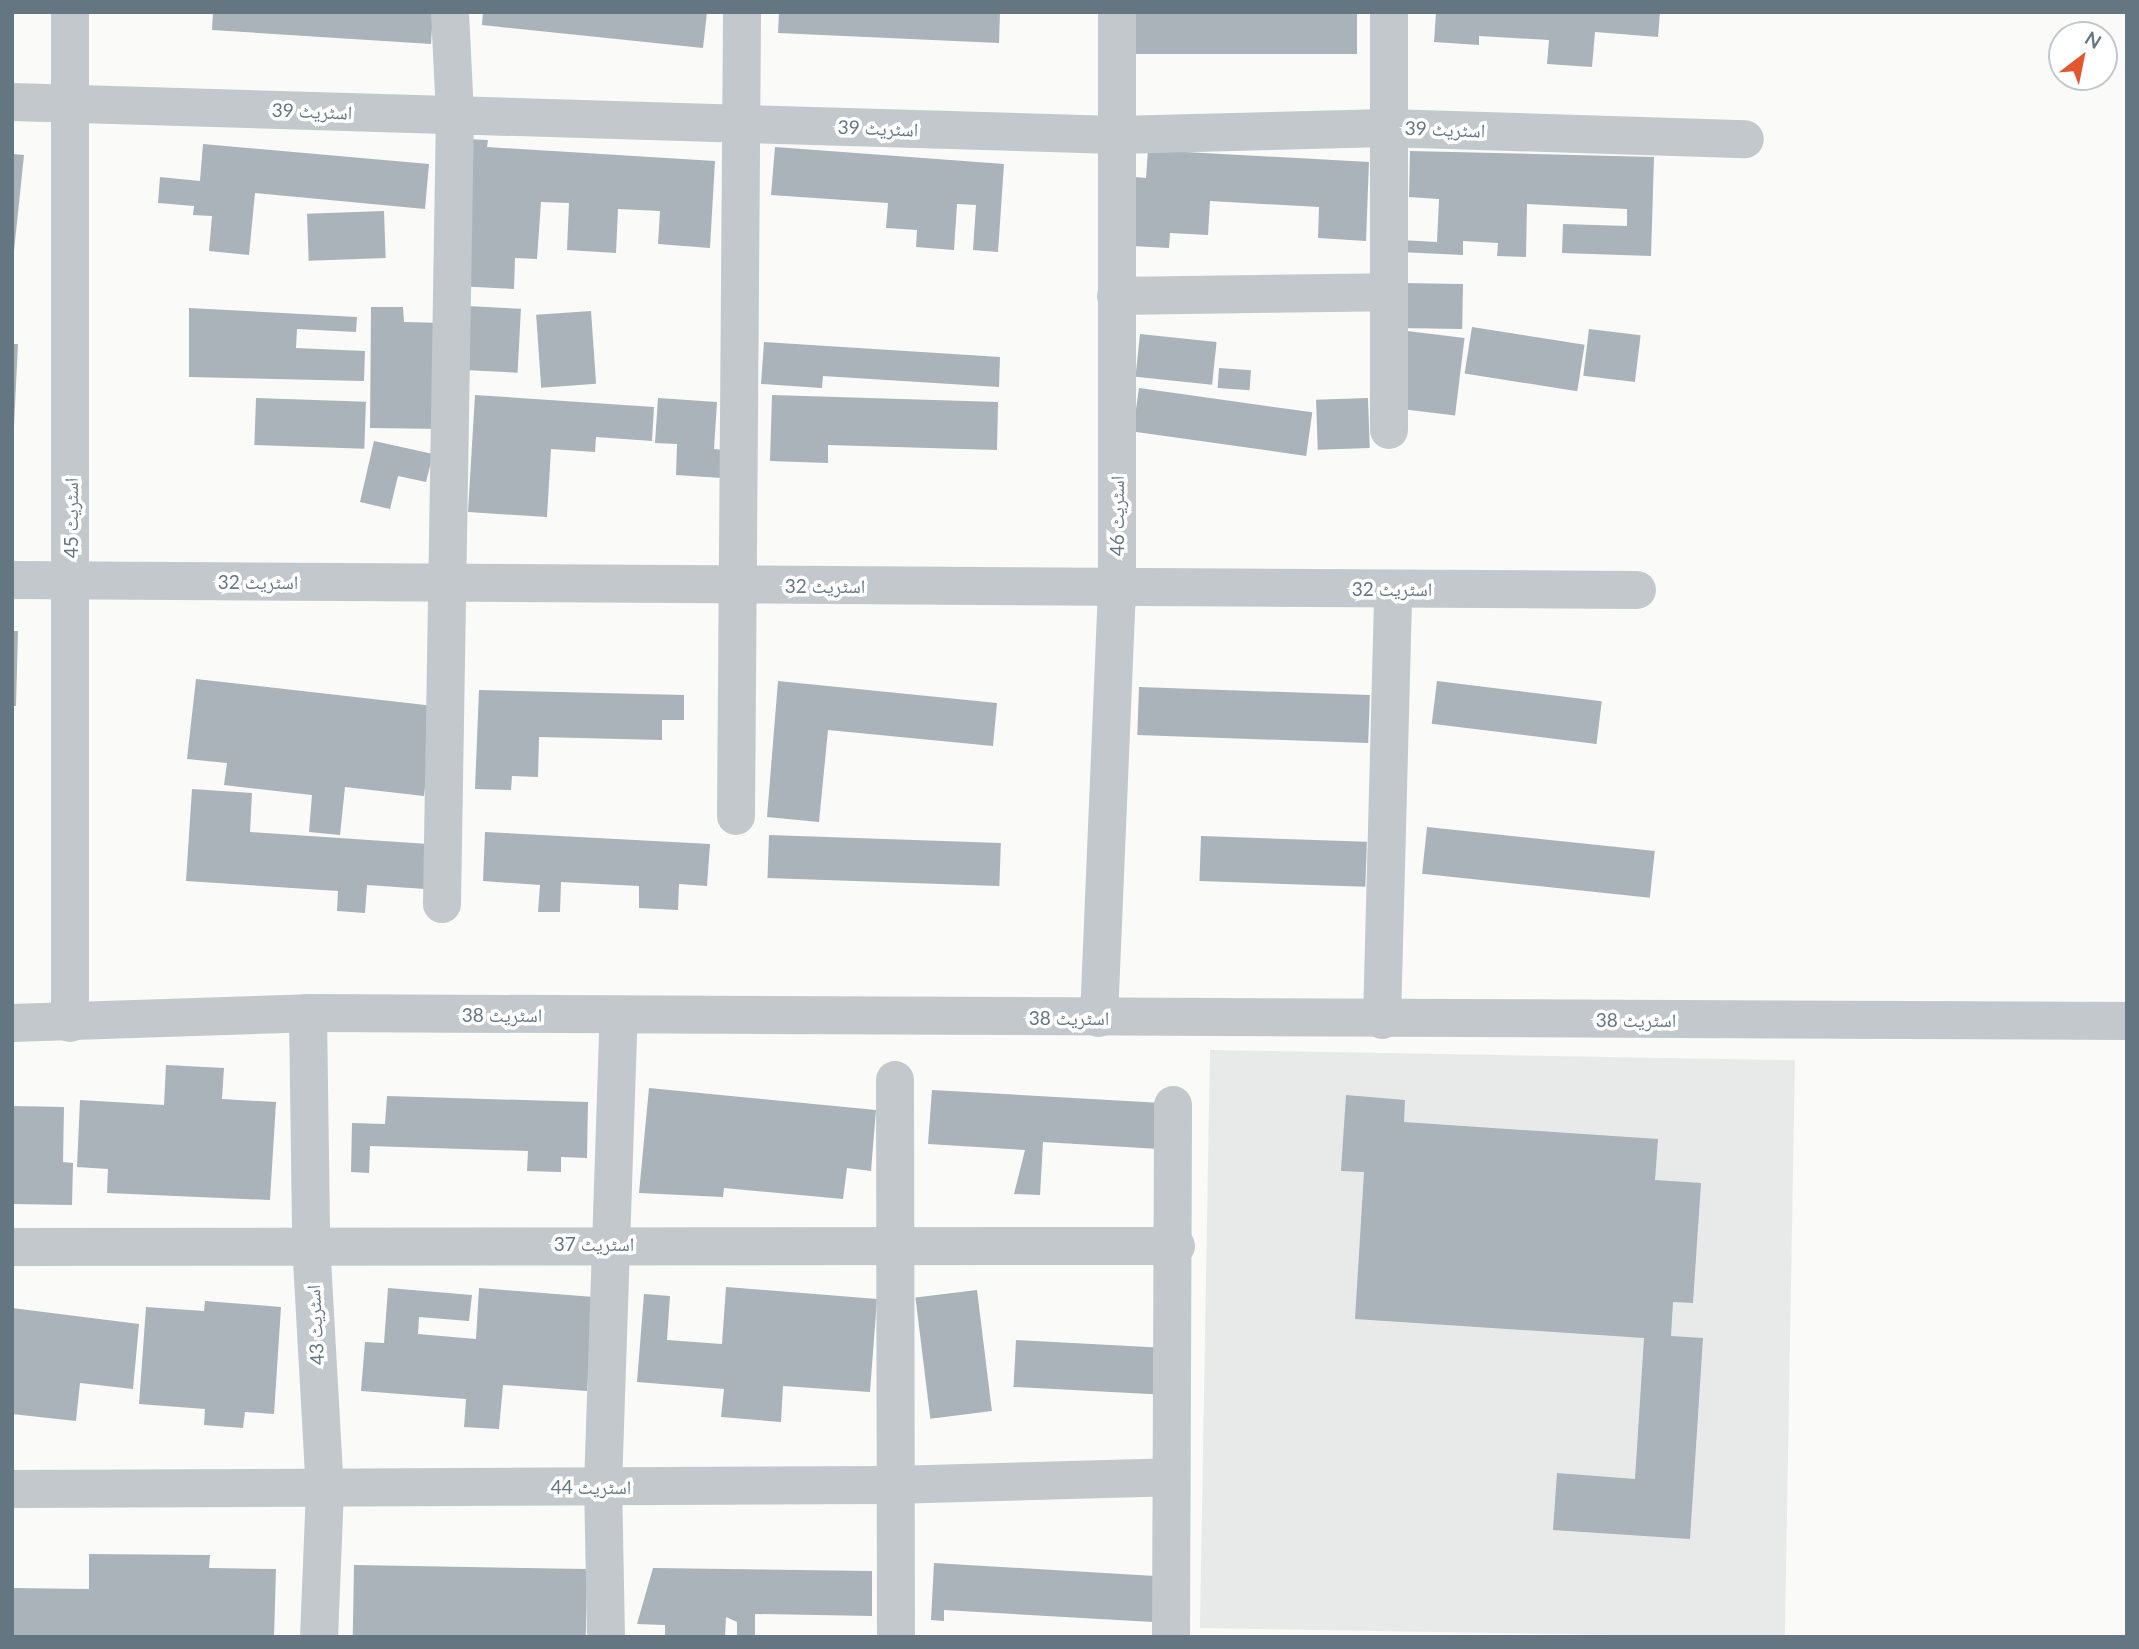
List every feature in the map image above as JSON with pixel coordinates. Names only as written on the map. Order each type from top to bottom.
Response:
[{"type":"street","name":"اسٹریٹ 45","points":[[70,12],[71,1023]]},
{"type":"street","points":[[442,904],[455,115],[450,12]]},
{"type":"street","points":[[736,816],[739,124],[742,12]]},
{"type":"street","name":"اسٹریٹ 46","points":[[1099,1018],[1117,588],[1117,12]]},
{"type":"street","points":[[1389,430],[1387,128],[1390,12]]},
{"type":"street","name":"اسٹریٹ 39","points":[[12,102],[1116,135],[1387,128],[1745,139]]},
{"type":"street","points":[[1116,296],[1388,292]]},
{"type":"street","name":"اسٹریٹ 32","points":[[12,580],[1637,590]]},
{"type":"street","points":[[1382,1020],[1393,589]]},
{"type":"street","name":"اسٹریٹ 38","points":[[12,1023],[308,1013],[2122,1025]]},
{"type":"street","name":"اسٹریٹ 43","points":[[308,1013],[311,1242],[325,1489],[319,1637]]},
{"type":"street","points":[[606,1637],[603,1487],[619,1016]]},
{"type":"street","points":[[895,1080],[896,1246],[892,1485],[896,1637]]},
{"type":"street","points":[[1171,1637],[1170,1477],[1176,1246],[1172,1105]]},
{"type":"street","name":"اسٹریٹ 37","points":[[12,1247],[311,1242],[1176,1246]]},
{"type":"street","name":"اسٹریٹ 44","points":[[12,1489],[892,1485],[1170,1477]]},
{"type":"shaded area","points":[[1210,1050],[1795,1060],[1785,1637],[1200,1628]]},
{"type":"building","points":[[213,12],[433,12],[431,44],[212,30]]},
{"type":"building","points":[[483,12],[707,12],[703,48],[482,25]]},
{"type":"building","points":[[779,12],[1000,12],[999,43],[778,33]]},
{"type":"building","points":[[1134,12],[1357,12],[1357,54],[1134,54]]},
{"type":"building","points":[[1436,12],[1660,12],[1658,37],[1595,32],[1592,67],[1547,64],[1549,40],[1479,36],[1479,45],[1434,42]]},
{"type":"building","points":[[465,139],[488,140],[487,147],[715,161],[710,248],[658,244],[660,211],[618,209],[616,253],[567,250],[569,203],[541,202],[537,259],[515,258],[514,289],[457,286]]},
{"type":"building","points":[[203,144],[429,164],[425,209],[255,193],[249,255],[209,251],[212,216],[193,215],[194,206],[158,203],[160,177],[200,181]]},
{"type":"building","points":[[775,147],[1004,164],[998,252],[973,250],[976,205],[957,204],[954,250],[916,247],[917,230],[886,228],[888,203],[771,195]]},
{"type":"building","points":[[1148,150],[1369,162],[1366,241],[1318,238],[1319,207],[1210,201],[1208,235],[1170,233],[1169,248],[1132,246],[1136,177],[1146,178]]},
{"type":"building","points":[[1410,151],[1654,157],[1651,256],[1562,253],[1563,224],[1627,226],[1627,209],[1527,204],[1526,257],[1497,256],[1498,243],[1463,241],[1463,255],[1400,252],[1401,240],[1437,242],[1439,199],[1409,197]]},
{"type":"building","points":[[12,154],[24,155],[14,251],[12,251]]},
{"type":"building","points":[[384,211],[386,258],[309,261],[307,214]]},
{"type":"building","points":[[1400,283],[1463,284],[1462,329],[1399,328]]},
{"type":"building","points":[[467,306],[521,309],[518,373],[464,370]]},
{"type":"building","points":[[371,307],[403,307],[404,322],[445,323],[444,429],[370,428]]},
{"type":"building","points":[[189,308],[357,317],[356,332],[297,329],[296,348],[365,351],[364,381],[189,377]]},
{"type":"building","points":[[591,311],[596,384],[541,388],[536,315]]},
{"type":"building","points":[[1472,327],[1585,345],[1577,391],[1465,373]]},
{"type":"building","points":[[1589,329],[1641,335],[1635,382],[1583,376]]},
{"type":"building","points":[[1407,331],[1465,338],[1455,415],[1397,408]]},
{"type":"building","points":[[1140,334],[1217,342],[1212,385],[1136,377]]},
{"type":"building","points":[[764,342],[1000,357],[999,387],[823,376],[822,388],[761,384]]},
{"type":"building","points":[[12,344],[18,344],[14,426],[12,426]]},
{"type":"building","points":[[1219,368],[1251,370],[1250,390],[1218,388]]},
{"type":"building","points":[[1139,388],[1312,412],[1306,456],[1133,432]]},
{"type":"building","points":[[475,395],[654,407],[652,441],[596,437],[595,452],[551,449],[547,517],[468,512]]},
{"type":"building","points":[[772,395],[998,402],[997,450],[828,445],[828,463],[770,461]]},
{"type":"building","points":[[256,398],[366,402],[364,449],[254,445]]},
{"type":"building","points":[[658,398],[717,402],[714,449],[724,450],[722,478],[676,475],[677,444],[655,443]]},
{"type":"building","points":[[1368,398],[1370,448],[1318,450],[1316,400]]},
{"type":"building","points":[[374,441],[433,454],[426,482],[398,476],[390,509],[360,502]]},
{"type":"building","points":[[12,631],[18,631],[16,706],[12,706]]},
{"type":"building","points":[[196,679],[434,706],[424,796],[345,787],[340,835],[309,832],[312,795],[224,785],[227,763],[187,759]]},
{"type":"building","points":[[778,681],[997,703],[993,746],[828,730],[819,822],[767,817]]},
{"type":"building","points":[[1437,681],[1602,701],[1597,744],[1432,724]]},
{"type":"building","points":[[1139,687],[1370,695],[1368,743],[1137,735]]},
{"type":"building","points":[[479,690],[684,695],[684,720],[662,720],[662,740],[539,737],[538,777],[512,776],[511,790],[475,789]]},
{"type":"building","points":[[192,789],[252,793],[250,832],[428,844],[425,889],[367,885],[365,913],[337,911],[338,891],[186,881]]},
{"type":"building","points":[[1427,827],[1655,851],[1650,898],[1422,874]]},
{"type":"building","points":[[485,832],[710,844],[707,886],[679,884],[678,910],[639,908],[639,886],[561,882],[560,912],[538,912],[540,885],[483,881]]},
{"type":"building","points":[[769,835],[1001,843],[999,886],[767,878]]},
{"type":"building","points":[[1201,836],[1367,842],[1365,887],[1199,881]]},
{"type":"building","points":[[166,1065],[224,1068],[222,1099],[276,1102],[270,1200],[107,1193],[108,1169],[77,1167],[80,1100],[164,1105]]},
{"type":"building","points":[[649,1088],[876,1110],[871,1171],[847,1168],[843,1199],[724,1188],[723,1197],[639,1193]]},
{"type":"building","points":[[932,1090],[1162,1103],[1159,1149],[1043,1142],[1040,1195],[1014,1194],[1025,1150],[928,1144]]},
{"type":"building","points":[[1346,1095],[1405,1100],[1404,1122],[1658,1139],[1655,1180],[1701,1183],[1693,1303],[1673,1302],[1671,1336],[1703,1338],[1690,1539],[1553,1530],[1557,1473],[1635,1479],[1644,1338],[1355,1319],[1364,1172],[1341,1171]]},
{"type":"building","points":[[387,1096],[588,1102],[587,1158],[561,1157],[561,1172],[527,1171],[528,1151],[370,1146],[369,1173],[351,1172],[352,1123],[385,1124]]},
{"type":"building","points":[[12,1106],[64,1107],[63,1162],[73,1163],[72,1205],[12,1204]]},
{"type":"building","points":[[726,1287],[877,1299],[870,1392],[783,1386],[781,1422],[721,1417],[724,1389],[637,1382],[644,1294],[670,1296],[667,1340],[722,1344]]},
{"type":"building","points":[[388,1288],[472,1295],[469,1321],[419,1317],[418,1334],[476,1339],[479,1288],[594,1297],[587,1391],[503,1385],[499,1429],[464,1427],[466,1399],[361,1391],[365,1342],[384,1343]]},
{"type":"building","points":[[977,1290],[992,1411],[930,1419],[915,1298]]},
{"type":"building","points":[[205,1301],[281,1307],[274,1414],[245,1412],[243,1428],[204,1425],[205,1409],[139,1404],[146,1307],[204,1311]]},
{"type":"building","points":[[12,1308],[139,1324],[133,1389],[80,1383],[76,1421],[12,1414]]},
{"type":"building","points":[[1016,1340],[1162,1348],[1159,1395],[1014,1387]]},
{"type":"building","points":[[89,1554],[210,1555],[209,1568],[276,1569],[274,1637],[12,1636],[12,1588],[89,1589]]},
{"type":"building","points":[[934,1563],[1155,1576],[1153,1622],[944,1610],[944,1621],[931,1620]]},
{"type":"building","points":[[354,1565],[587,1569],[586,1637],[353,1637]]},
{"type":"building","points":[[653,1568],[872,1571],[872,1616],[755,1614],[755,1637],[737,1637],[737,1622],[726,1617],[725,1637],[665,1637],[665,1625],[637,1624]]}]
